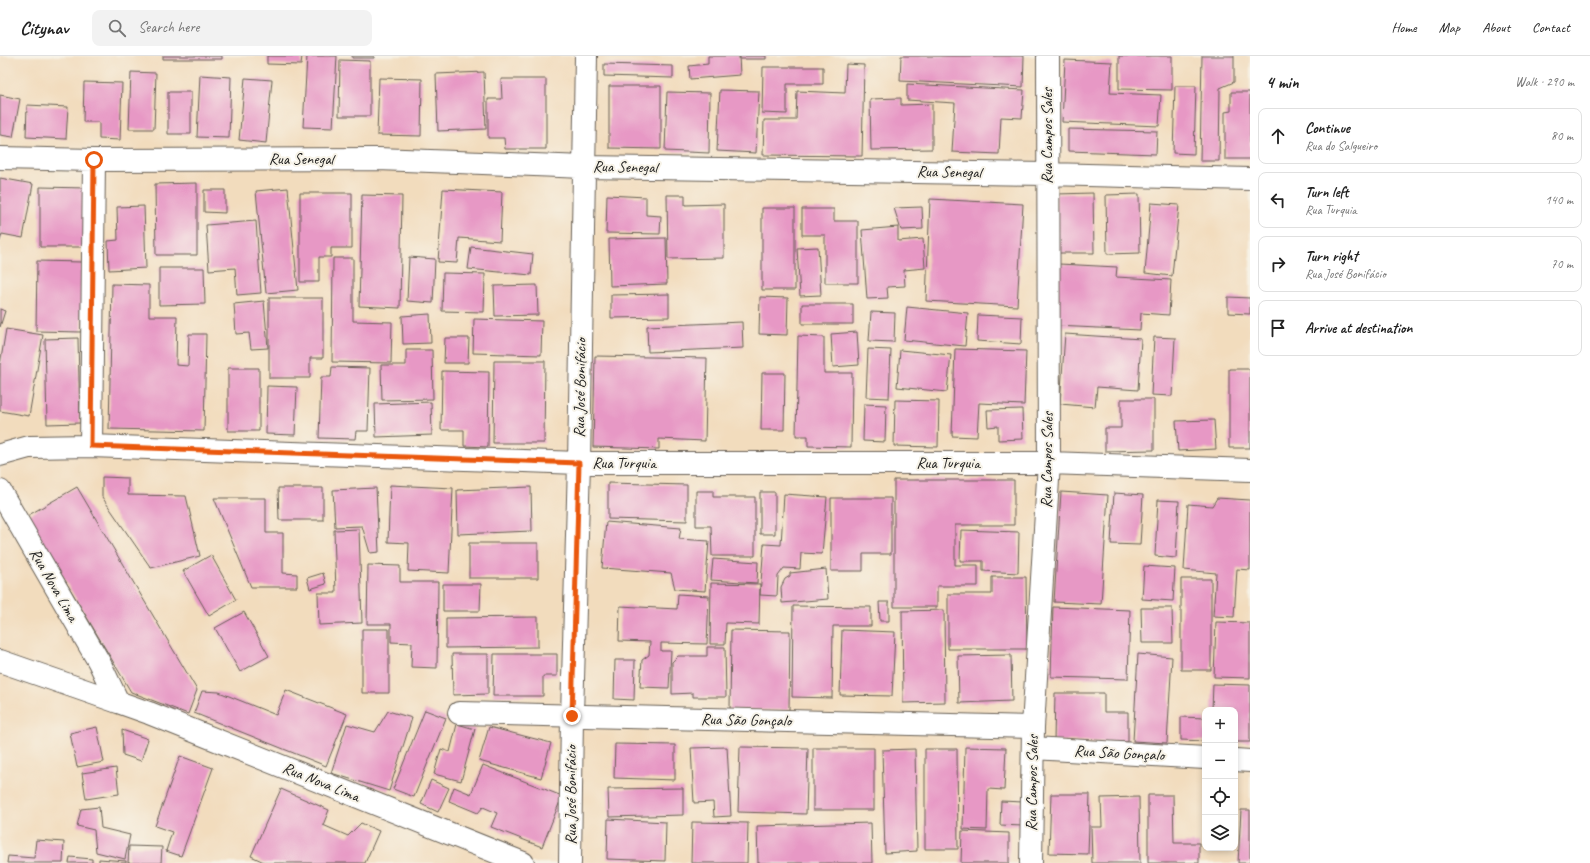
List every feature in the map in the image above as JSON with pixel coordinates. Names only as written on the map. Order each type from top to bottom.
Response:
[{"type":"street","name":"Rua José Bonifácio","points":[[570,863],[586,56]]},
{"type":"street","name":"Rua Campos Sales","points":[[1031,863],[1033,737],[1048,463],[1048,56]]},
{"type":"street","name":"Rua Senegal","points":[[0,158],[94,160],[378,159],[584,167],[1047,174],[1250,179]]},
{"type":"street","points":[[91,446],[94,160]]},
{"type":"street","name":"Rua Turquia","points":[[0,455],[29,448],[91,446],[579,463],[1048,463],[1250,470]]},
{"type":"street","name":"Rua Nova Lima","points":[[0,491],[99,662],[118,702]]},
{"type":"street","name":"Rua Nova Lima","points":[[0,661],[149,712],[523,863]]},
{"type":"street","name":"Rua São Gonçalo","points":[[459,712],[1033,737],[1202,758]]},
{"type":"street","points":[[1238,760],[1250,761]]},
{"type":"building","points":[[163,56],[222,56],[222,59],[163,59]]},
{"type":"building","points":[[267,56],[302,56],[301,65],[267,64]]},
{"type":"building","points":[[307,56],[337,56],[333,128],[303,127]]},
{"type":"building","points":[[352,56],[374,56],[374,58],[352,58]]},
{"type":"building","points":[[708,56],[739,56],[740,75],[690,79],[689,66],[708,64]]},
{"type":"building","points":[[740,56],[766,56],[766,59],[740,59]]},
{"type":"building","points":[[901,56],[1024,56],[1023,87],[900,81]]},
{"type":"building","points":[[1119,56],[1172,56],[1172,90],[1119,89]]},
{"type":"building","points":[[1202,56],[1234,56],[1234,82],[1220,88],[1219,161],[1200,161]]},
{"type":"building","points":[[340,60],[370,61],[370,116],[339,116]]},
{"type":"building","points":[[1065,60],[1112,62],[1110,93],[1161,95],[1159,126],[1062,122]]},
{"type":"building","points":[[604,64],[673,66],[673,78],[604,76]]},
{"type":"building","points":[[846,64],[864,65],[862,156],[763,155],[764,120],[796,120],[797,91],[845,93]]},
{"type":"building","points":[[763,67],[823,67],[823,84],[787,84],[787,114],[762,113]]},
{"type":"building","points":[[131,72],[156,73],[154,129],[129,129]]},
{"type":"building","points":[[484,72],[486,129],[438,131],[436,74]]},
{"type":"building","points":[[200,75],[231,77],[229,138],[197,137]]},
{"type":"building","points":[[245,78],[272,80],[266,143],[239,140]]},
{"type":"building","points":[[379,78],[422,79],[421,136],[377,135]]},
{"type":"building","points":[[501,79],[546,79],[546,149],[505,149],[504,138],[488,138],[488,99],[502,99]]},
{"type":"building","points":[[84,82],[122,83],[120,140],[99,139],[99,122],[83,122]]},
{"type":"building","points":[[907,84],[1024,90],[1022,118],[1001,117],[999,154],[952,152],[955,103],[907,100]]},
{"type":"building","points":[[609,86],[661,86],[661,149],[609,148]]},
{"type":"building","points":[[1175,86],[1196,86],[1194,154],[1173,153]]},
{"type":"building","points":[[720,90],[759,91],[756,153],[717,151]]},
{"type":"building","points":[[168,92],[191,92],[191,134],[168,134]]},
{"type":"building","points":[[667,92],[710,93],[709,153],[665,151]]},
{"type":"building","points":[[1231,92],[1250,92],[1250,159],[1225,159],[1225,112],[1231,111]]},
{"type":"building","points":[[0,95],[20,99],[13,137],[0,135]]},
{"type":"building","points":[[901,98],[901,105],[932,104],[932,149],[871,150],[870,99]]},
{"type":"building","points":[[27,105],[68,107],[66,139],[26,137]]},
{"type":"building","points":[[1068,129],[1157,131],[1156,154],[1068,151]]},
{"type":"building","points":[[0,178],[33,184],[23,238],[2,234],[0,241]]},
{"type":"building","points":[[197,183],[197,255],[156,255],[155,184]]},
{"type":"building","points":[[40,187],[86,188],[85,247],[40,247]]},
{"type":"building","points":[[288,188],[298,290],[266,293],[256,191]]},
{"type":"building","points":[[443,189],[502,192],[500,241],[459,238],[457,263],[438,262]]},
{"type":"building","points":[[204,190],[225,190],[225,213],[204,212]]},
{"type":"building","points":[[300,193],[352,193],[352,248],[331,248],[331,257],[319,257],[319,282],[300,282]]},
{"type":"building","points":[[1093,193],[1094,253],[1057,253],[1056,194]]},
{"type":"building","points":[[1139,194],[1140,253],[1107,254],[1106,195]]},
{"type":"building","points":[[362,195],[402,196],[400,308],[359,306]]},
{"type":"building","points":[[607,195],[646,197],[646,215],[661,216],[660,234],[606,233]]},
{"type":"building","points":[[667,195],[685,195],[685,205],[724,204],[724,258],[668,259]]},
{"type":"building","points":[[930,199],[1023,204],[1017,306],[926,301]]},
{"type":"building","points":[[1151,203],[1179,205],[1172,276],[1145,273]]},
{"type":"building","points":[[144,206],[146,268],[109,270],[108,241],[118,240],[117,207]]},
{"type":"building","points":[[922,207],[923,229],[901,230],[894,208]]},
{"type":"building","points":[[762,208],[795,208],[795,290],[762,290]]},
{"type":"building","points":[[802,209],[834,209],[834,221],[858,221],[858,283],[825,283],[825,235],[802,235]]},
{"type":"building","points":[[256,221],[261,293],[237,295],[235,268],[209,270],[206,225]]},
{"type":"building","points":[[898,227],[898,241],[923,239],[925,268],[904,270],[905,286],[887,287],[888,298],[867,299],[862,230]]},
{"type":"building","points":[[666,238],[667,284],[610,286],[609,239]]},
{"type":"building","points":[[471,247],[533,254],[531,275],[468,269]]},
{"type":"building","points":[[818,247],[821,295],[800,296],[797,248]]},
{"type":"building","points":[[409,257],[435,259],[433,303],[407,301]]},
{"type":"building","points":[[333,258],[353,258],[353,321],[392,322],[391,363],[332,362]]},
{"type":"building","points":[[37,261],[82,262],[81,332],[36,331]]},
{"type":"building","points":[[1059,264],[1117,267],[1116,277],[1171,280],[1169,315],[1141,313],[1140,330],[1056,326]]},
{"type":"building","points":[[159,268],[204,268],[205,304],[159,305]]},
{"type":"building","points":[[443,273],[485,274],[484,312],[442,311]]},
{"type":"building","points":[[112,284],[149,285],[149,316],[177,316],[176,365],[188,366],[189,334],[206,334],[204,431],[109,429]]},
{"type":"building","points":[[537,285],[538,315],[495,316],[494,286]]},
{"type":"building","points":[[669,294],[669,317],[611,318],[611,295]]},
{"type":"building","points":[[760,297],[788,298],[787,335],[759,334]]},
{"type":"building","points":[[1228,297],[1250,298],[1250,314],[1228,313]]},
{"type":"building","points":[[269,298],[323,298],[323,358],[310,358],[310,378],[269,378]]},
{"type":"building","points":[[264,301],[268,348],[251,349],[249,333],[236,334],[234,304]]},
{"type":"building","points":[[802,304],[853,304],[853,324],[802,324]]},
{"type":"building","points":[[907,307],[968,313],[965,346],[904,340]]},
{"type":"building","points":[[0,309],[5,311],[0,327]]},
{"type":"building","points":[[871,312],[895,313],[894,342],[869,341]]},
{"type":"building","points":[[430,314],[431,343],[403,344],[402,316]]},
{"type":"building","points":[[978,315],[1022,317],[1021,344],[977,341]]},
{"type":"building","points":[[474,319],[542,321],[541,355],[473,353]]},
{"type":"building","points":[[742,322],[743,348],[648,352],[647,326]]},
{"type":"building","points":[[6,329],[43,335],[29,416],[0,411],[0,365]]},
{"type":"building","points":[[857,332],[859,365],[833,367],[831,334]]},
{"type":"building","points":[[1065,334],[1141,339],[1138,390],[1097,387],[1095,407],[1060,404]]},
{"type":"building","points":[[798,336],[824,337],[824,373],[852,373],[851,447],[808,446],[808,436],[796,436]]},
{"type":"building","points":[[1154,337],[1175,338],[1172,396],[1151,395]]},
{"type":"building","points":[[78,338],[80,423],[47,424],[45,339]]},
{"type":"building","points":[[445,338],[469,338],[468,363],[444,363]]},
{"type":"building","points":[[868,349],[891,350],[889,398],[866,397]]},
{"type":"building","points":[[955,349],[1026,351],[1024,405],[979,403],[977,437],[952,436]]},
{"type":"building","points":[[406,350],[432,350],[433,399],[382,400],[381,365],[406,365]]},
{"type":"building","points":[[900,350],[951,355],[947,392],[897,387]]},
{"type":"building","points":[[595,356],[707,358],[705,441],[659,439],[659,449],[593,447]]},
{"type":"building","points":[[494,361],[545,361],[544,443],[493,443]]},
{"type":"building","points":[[332,367],[370,368],[368,431],[356,431],[355,439],[319,438],[321,377],[331,377]]},
{"type":"building","points":[[228,368],[259,368],[259,431],[228,431]]},
{"type":"building","points":[[1229,369],[1250,369],[1250,448],[1229,448]]},
{"type":"building","points":[[442,371],[489,372],[488,447],[464,446],[464,430],[441,430]]},
{"type":"building","points":[[762,373],[785,373],[784,430],[761,430]]},
{"type":"building","points":[[267,386],[297,387],[295,435],[266,434]]},
{"type":"building","points":[[1121,399],[1154,399],[1154,450],[1105,451],[1105,428],[1121,428]]},
{"type":"building","points":[[895,400],[939,401],[938,447],[894,446]]},
{"type":"building","points":[[431,402],[432,435],[376,437],[375,404]]},
{"type":"building","points":[[864,404],[886,405],[885,442],[863,441]]},
{"type":"building","points":[[1022,409],[1023,439],[998,440],[998,426],[988,427],[987,410]]},
{"type":"building","points":[[1214,420],[1216,449],[1178,451],[1176,421]]},
{"type":"building","points":[[102,477],[128,478],[128,495],[186,496],[200,556],[151,568],[102,497]]},
{"type":"building","points":[[894,480],[1014,480],[1014,525],[955,525],[955,565],[978,565],[978,586],[937,586],[937,607],[894,607]]},
{"type":"building","points":[[608,483],[687,485],[687,521],[608,519]]},
{"type":"building","points":[[390,485],[453,488],[449,573],[408,571],[409,543],[388,542]]},
{"type":"building","points":[[77,487],[197,690],[188,714],[131,692],[27,516]]},
{"type":"building","points":[[531,487],[532,531],[458,534],[457,490]]},
{"type":"building","points":[[278,488],[323,488],[323,520],[279,520]]},
{"type":"building","points":[[376,488],[379,552],[370,553],[362,526],[335,527],[333,490]]},
{"type":"building","points":[[696,491],[713,491],[713,497],[755,497],[755,556],[712,556],[711,526],[696,526]]},
{"type":"building","points":[[760,492],[775,492],[775,534],[760,534]]},
{"type":"building","points":[[1061,492],[1108,495],[1101,604],[1054,602]]},
{"type":"building","points":[[1114,493],[1143,495],[1140,545],[1111,544]]},
{"type":"building","points":[[784,494],[827,497],[822,554],[801,553],[800,569],[784,568],[778,576],[777,596],[760,595],[764,544],[781,545]]},
{"type":"building","points":[[214,498],[266,498],[266,533],[283,533],[283,573],[297,574],[297,587],[251,587]]},
{"type":"building","points":[[831,498],[891,498],[891,554],[863,554],[863,571],[831,571]]},
{"type":"building","points":[[1217,498],[1250,500],[1250,570],[1237,569],[1234,617],[1213,616],[1216,573],[1184,570],[1188,504],[1212,506]]},
{"type":"building","points":[[1158,500],[1179,501],[1176,558],[1155,556]]},
{"type":"building","points":[[606,522],[681,528],[679,539],[709,541],[705,591],[675,589],[671,573],[602,568]]},
{"type":"building","points":[[359,529],[362,623],[319,625],[318,593],[336,593],[334,530]]},
{"type":"building","points":[[961,530],[1019,532],[1018,573],[983,571],[983,561],[960,561]]},
{"type":"building","points":[[469,543],[538,543],[538,578],[469,578]]},
{"type":"building","points":[[211,555],[236,600],[209,616],[183,571]]},
{"type":"building","points":[[713,559],[758,562],[757,583],[711,580]]},
{"type":"building","points":[[368,565],[400,566],[400,582],[438,582],[437,668],[411,667],[412,643],[391,642],[391,624],[367,624]]},
{"type":"building","points":[[1144,566],[1175,568],[1173,601],[1142,599]]},
{"type":"building","points":[[826,569],[828,599],[782,603],[781,587],[785,579],[790,576],[790,573]]},
{"type":"building","points":[[323,573],[326,584],[310,589],[307,578]]},
{"type":"building","points":[[992,577],[1026,577],[1027,649],[948,649],[948,594],[992,594]]},
{"type":"building","points":[[1181,579],[1211,579],[1211,670],[1181,670]]},
{"type":"building","points":[[711,583],[760,584],[759,624],[726,623],[725,644],[710,644]]},
{"type":"building","points":[[443,584],[481,584],[480,611],[443,611]]},
{"type":"building","points":[[678,594],[709,596],[707,644],[661,643],[661,651],[671,651],[669,688],[640,687],[642,660],[649,655],[650,642],[619,641],[620,606],[677,609]]},
{"type":"building","points":[[879,602],[889,602],[889,621],[880,621]]},
{"type":"building","points":[[793,606],[871,607],[871,626],[833,626],[832,698],[792,697]]},
{"type":"building","points":[[1053,607],[1130,610],[1128,679],[1051,677]]},
{"type":"building","points":[[1141,608],[1172,608],[1173,643],[1142,643]]},
{"type":"building","points":[[944,610],[945,702],[903,703],[902,611]]},
{"type":"building","points":[[244,612],[269,656],[240,672],[215,628]]},
{"type":"building","points":[[538,617],[538,647],[446,648],[446,618]]},
{"type":"building","points":[[1216,622],[1250,623],[1250,678],[1214,677]]},
{"type":"building","points":[[362,629],[389,629],[389,693],[362,693]]},
{"type":"building","points":[[731,630],[790,631],[789,710],[730,710]]},
{"type":"building","points":[[842,630],[895,632],[892,696],[840,695]]},
{"type":"building","points":[[707,647],[725,647],[726,697],[693,697],[693,693],[672,694],[672,662],[678,656],[707,656]]},
{"type":"building","points":[[452,654],[488,654],[488,694],[453,695]]},
{"type":"building","points":[[494,654],[557,654],[557,676],[543,676],[543,696],[493,696]]},
{"type":"building","points":[[1138,654],[1172,657],[1167,743],[1133,741]]},
{"type":"building","points":[[1011,655],[1012,701],[959,703],[958,656]]},
{"type":"building","points":[[615,660],[635,660],[634,700],[614,699]]},
{"type":"building","points":[[1213,684],[1250,685],[1250,742],[1238,742],[1238,707],[1212,707]]},
{"type":"building","points":[[286,690],[347,714],[326,766],[194,713],[202,691],[219,692],[276,715]]},
{"type":"building","points":[[1055,693],[1104,693],[1104,712],[1128,712],[1128,742],[1054,741]]},
{"type":"building","points":[[425,710],[446,718],[414,797],[393,789]]},
{"type":"building","points":[[388,711],[412,718],[389,791],[331,773],[347,724],[375,732]]},
{"type":"building","points":[[1181,717],[1202,718],[1202,741],[1181,740]]},
{"type":"building","points":[[457,724],[475,729],[461,781],[434,774],[441,749],[450,752]]},
{"type":"building","points":[[97,727],[104,762],[77,767],[70,733]]},
{"type":"building","points":[[489,727],[551,743],[541,778],[479,761]]},
{"type":"building","points":[[122,730],[148,739],[141,761],[123,755]]},
{"type":"building","points":[[615,744],[675,745],[675,780],[614,778]]},
{"type":"building","points":[[727,747],[731,816],[714,817],[713,802],[694,803],[691,748]]},
{"type":"building","points":[[740,747],[808,748],[806,814],[738,812]]},
{"type":"building","points":[[965,747],[1006,748],[1004,790],[988,789],[987,830],[963,829]]},
{"type":"building","points":[[813,748],[874,748],[874,810],[813,810]]},
{"type":"building","points":[[915,749],[917,851],[885,853],[882,750]]},
{"type":"building","points":[[925,749],[957,749],[958,849],[925,849]]},
{"type":"building","points":[[180,756],[213,768],[181,856],[166,851],[172,832],[155,826]]},
{"type":"building","points":[[483,765],[562,796],[542,847],[491,827],[497,813],[483,807],[478,813],[449,801],[454,787],[471,794]]},
{"type":"building","points":[[116,768],[119,794],[86,799],[82,773]]},
{"type":"building","points":[[431,780],[449,788],[438,812],[421,804]]},
{"type":"building","points":[[683,788],[683,815],[609,817],[608,789]]},
{"type":"building","points":[[281,789],[329,810],[323,825],[348,836],[361,823],[379,831],[365,863],[266,863],[251,856]]},
{"type":"building","points":[[1051,794],[1090,794],[1088,854],[1049,853]]},
{"type":"building","points":[[1148,795],[1173,795],[1174,843],[1199,843],[1199,863],[1148,863]]},
{"type":"building","points":[[1139,797],[1140,863],[1092,863],[1091,827],[1102,827],[1101,798]]},
{"type":"building","points":[[1001,801],[1023,802],[1023,826],[1000,825]]},
{"type":"building","points":[[99,807],[101,828],[130,835],[125,859],[96,852],[94,830],[77,826],[81,809]]},
{"type":"building","points":[[1241,810],[1250,810],[1250,863],[1238,863]]},
{"type":"building","points":[[608,819],[666,822],[665,861],[607,859]]},
{"type":"building","points":[[692,822],[748,823],[747,863],[691,863]]},
{"type":"building","points":[[871,823],[872,863],[758,863],[757,826]]},
{"type":"building","points":[[962,831],[1009,833],[1009,863],[961,863]]},
{"type":"building","points":[[36,840],[64,842],[63,863],[7,863],[8,856],[34,858]]},
{"type":"building","points":[[129,846],[162,847],[161,863],[128,863]]},
{"type":"building","points":[[70,857],[92,859],[92,863],[69,863]]},
{"type":"building","points":[[99,859],[126,861],[126,863],[99,863]]},
{"type":"route","points":[[94,160],[91,446],[579,463],[572,716]]}]
